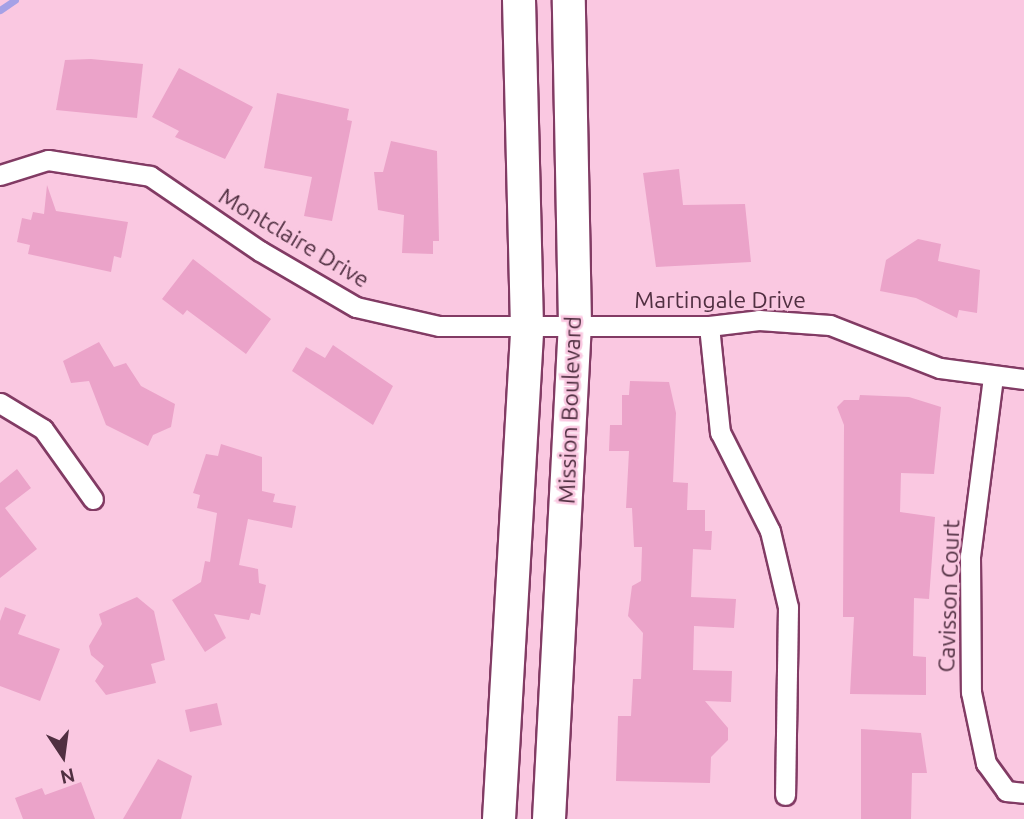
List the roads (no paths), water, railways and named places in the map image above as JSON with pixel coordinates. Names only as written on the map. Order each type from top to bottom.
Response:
[{"type":"main road","name":"Mission Boulevard","points":[[499,819],[527,327],[519,0]]},
{"type":"main road","name":"Mission Boulevard","points":[[549,819],[575,326],[569,0]]},
{"type":"street","name":"Montclaire Drive","points":[[0,175],[48,160],[150,176],[260,251],[356,307],[439,327],[575,326]]},
{"type":"street","name":"Martingale Drive","points":[[575,326],[709,326],[759,320],[830,325],[940,368],[1024,379]]},
{"type":"street","points":[[709,326],[720,432],[770,531],[788,607],[785,795]]},
{"type":"street","name":"Cavisson Court","points":[[993,377],[970,556],[971,692],[986,763],[1006,791],[1024,793]]},
{"type":"street","points":[[0,403],[43,429],[93,499]]},
{"type":"waterway","points":[[0,10],[15,0]]}]
